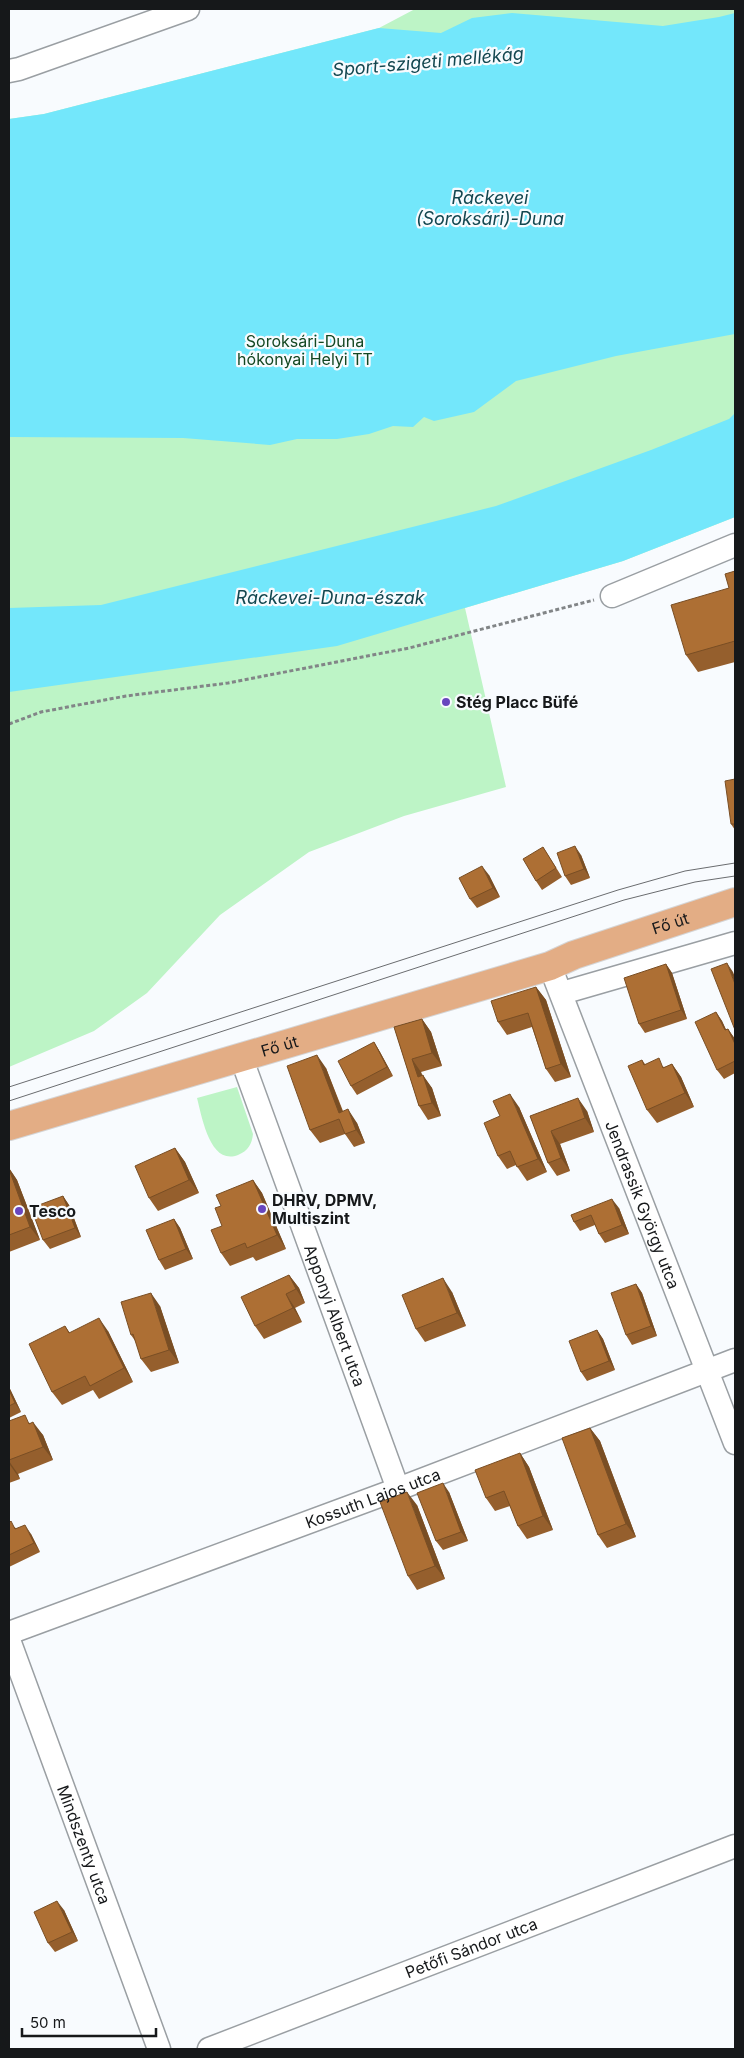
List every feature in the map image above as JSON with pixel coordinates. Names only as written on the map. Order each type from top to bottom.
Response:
[{"type":"main road","name":"Fő út","points":[[550,966],[574,955],[735,902]]},
{"type":"main road","name":"Fő út","points":[[9,1126],[550,966],[577,962],[735,915]]},
{"type":"street","points":[[9,71],[188,9]]},
{"type":"street","points":[[612,596],[735,545]]},
{"type":"street","points":[[562,993],[735,943]]},
{"type":"street","name":"Jendrassik György utca","points":[[550,966],[735,1443]]},
{"type":"street","name":"Apponyi Albert utca","points":[[241,1057],[398,1489]]},
{"type":"street","name":"Kossuth Lajos utca","points":[[9,1633],[398,1489],[735,1360]]},
{"type":"street","name":"Mindszenty utca","points":[[9,1640],[159,2049]]},
{"type":"street","name":"Petőfi Sándor utca","points":[[209,2049],[735,1846]]},
{"type":"path","points":[[9,724],[41,712],[126,696],[228,683],[409,648],[612,596]]},
{"type":"green space","name":"Soroksári-Duna hókonyai Helyi TT","points":[[415,9],[735,9],[735,517],[623,561],[465,608],[506,787],[404,816],[309,852],[220,915],[147,993],[94,1031],[9,1067],[9,119],[44,114],[379,28]]},
{"type":"green space","points":[[237,1087],[253,1134],[252,1141],[247,1149],[238,1155],[228,1156],[220,1153],[209,1138],[197,1098]]},
{"type":"water","name":"Ráckevei (Soroksári)-Duna","points":[[512,13],[663,26],[735,13],[735,334],[616,356],[516,381],[474,412],[434,421],[424,417],[413,427],[393,426],[369,434],[337,439],[297,439],[270,445],[183,438],[9,437],[9,119],[44,114],[379,28],[441,33],[472,18]]},
{"type":"water","name":"Ráckevei-Duna-észak","points":[[735,413],[735,517],[623,561],[337,646],[9,692],[9,608],[101,605],[496,506],[651,450],[729,419]]},
{"type":"building","points":[[735,571],[735,641],[686,655],[671,605],[729,588],[725,574]]},
{"type":"building","points":[[735,779],[735,824],[731,824],[725,781]]},
{"type":"building","points":[[575,846],[584,869],[565,876],[557,853]]},
{"type":"building","points":[[543,847],[556,868],[536,881],[523,859]]},
{"type":"building","points":[[482,866],[493,888],[470,899],[459,878]]},
{"type":"building","points":[[727,963],[735,984],[735,1030],[711,969]]},
{"type":"building","points":[[666,964],[681,1010],[639,1024],[624,978]]},
{"type":"building","points":[[536,987],[561,1064],[546,1069],[528,1013],[498,1022],[491,1001]]},
{"type":"building","points":[[716,1012],[725,1030],[728,1029],[735,1044],[735,1061],[717,1070],[695,1022]]},
{"type":"building","points":[[422,1019],[432,1053],[412,1059],[418,1077],[423,1075],[432,1103],[419,1106],[394,1027]]},
{"type":"building","points":[[374,1042],[387,1067],[351,1086],[338,1061]]},
{"type":"building","points":[[317,1055],[339,1113],[348,1109],[356,1130],[345,1134],[339,1119],[310,1130],[287,1066]]},
{"type":"building","points":[[659,1058],[663,1068],[672,1064],[685,1093],[647,1110],[628,1066],[642,1060],[644,1065]]},
{"type":"building","points":[[510,1094],[538,1159],[517,1167],[510,1151],[498,1156],[484,1123],[500,1116],[493,1101]]},
{"type":"building","points":[[578,1098],[585,1118],[551,1131],[561,1158],[548,1163],[530,1116]]},
{"type":"building","points":[[175,1148],[189,1180],[149,1198],[135,1166]]},
{"type":"building","points":[[9,1169],[30,1227],[9,1235]]},
{"type":"building","points":[[253,1180],[277,1235],[247,1248],[245,1243],[221,1253],[211,1230],[222,1226],[215,1208],[221,1206],[216,1195]]},
{"type":"building","points":[[63,1196],[75,1228],[43,1240],[31,1208]]},
{"type":"building","points":[[612,1199],[622,1225],[599,1234],[591,1215],[574,1222],[571,1215]]},
{"type":"building","points":[[174,1219],[186,1249],[159,1260],[146,1230]]},
{"type":"building","points":[[289,1275],[296,1289],[286,1294],[293,1308],[255,1326],[241,1297]]},
{"type":"building","points":[[443,1278],[457,1313],[416,1329],[402,1295]]},
{"type":"building","points":[[636,1284],[651,1326],[626,1335],[611,1293]]},
{"type":"building","points":[[151,1293],[169,1350],[141,1359],[121,1302]]},
{"type":"building","points":[[99,1318],[124,1368],[90,1386],[85,1376],[52,1392],[29,1344],[65,1326],[69,1333]]},
{"type":"building","points":[[597,1330],[609,1361],[581,1372],[569,1341]]},
{"type":"building","points":[[9,1390],[15,1403],[9,1406]]},
{"type":"building","points":[[25,1415],[29,1424],[33,1422],[43,1447],[9,1460],[9,1421]]},
{"type":"building","points":[[590,1428],[626,1524],[598,1535],[562,1438]]},
{"type":"building","points":[[520,1453],[543,1516],[518,1526],[504,1491],[486,1498],[475,1470]]},
{"type":"building","points":[[443,1483],[461,1532],[436,1541],[417,1493]]},
{"type":"building","points":[[407,1492],[435,1566],[408,1576],[380,1502]]},
{"type":"building","points":[[11,1521],[15,1529],[25,1525],[34,1543],[9,1555],[9,1523]]},
{"type":"building","points":[[57,1901],[72,1932],[48,1943],[34,1912]]},
{"type":"tram line","points":[[9,1087],[618,890],[685,871],[735,863]]},
{"type":"tram line","points":[[9,1101],[624,900],[695,882],[735,876]]},
{"type":"place","name":"Stég Placc Büfé","points":[[446,702]]},
{"type":"place","name":"DHRV, DPMV, Multiszint","points":[[262,1209]]},
{"type":"place","name":"Tesco","points":[[19,1211]]},
{"type":"water label","name":"Sport-szigeti mellékág","points":[[428,62]]}]
